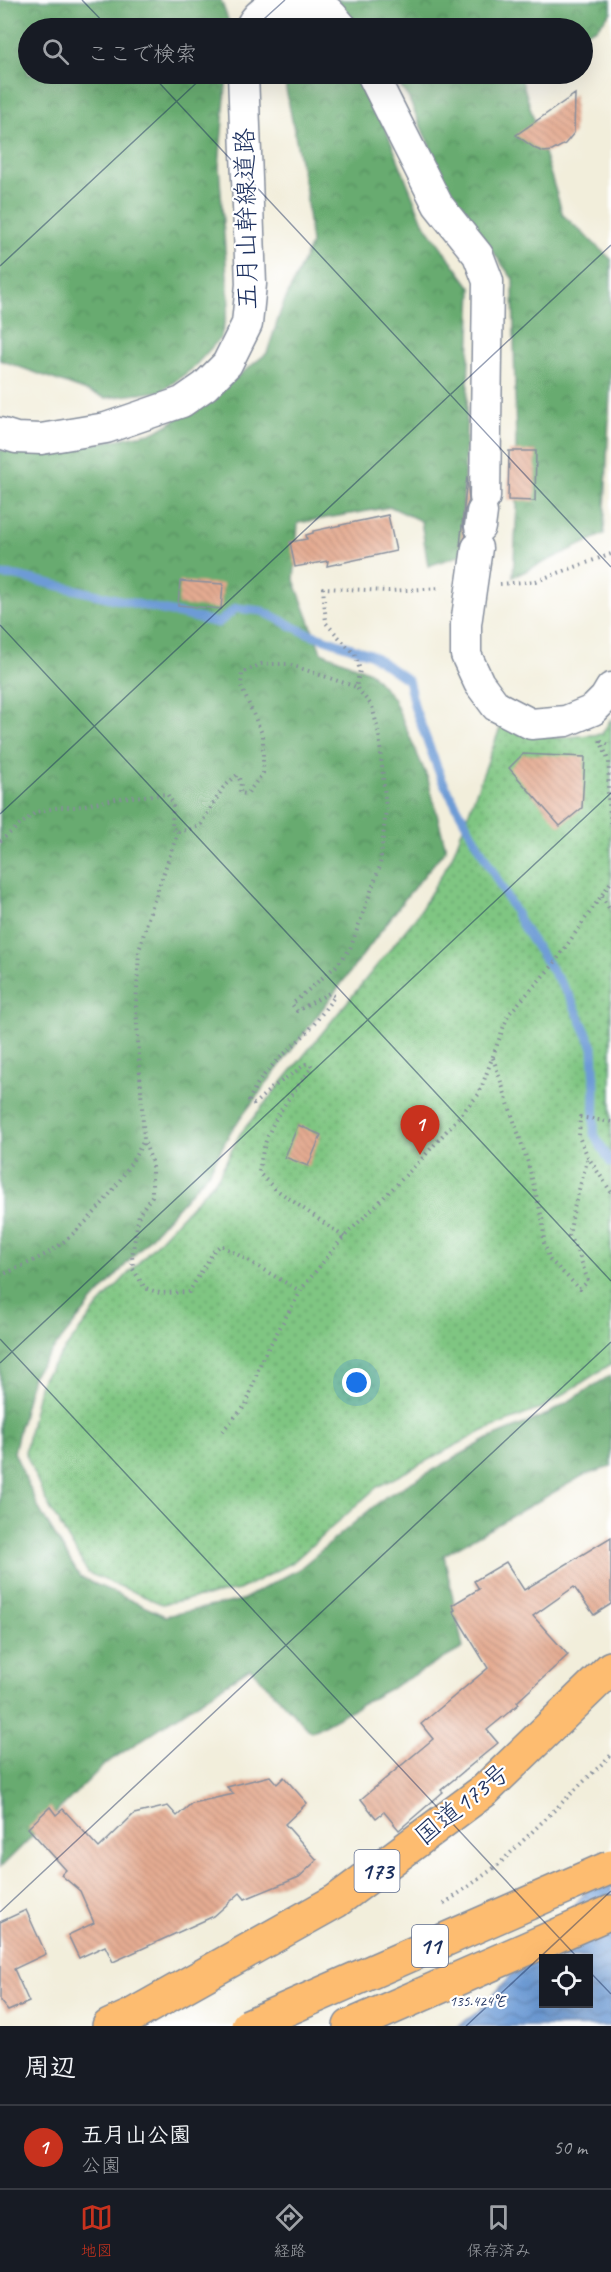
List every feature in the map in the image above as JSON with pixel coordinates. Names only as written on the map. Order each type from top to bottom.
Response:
[{"type":"highway","name":"国道173号","points":[[109,2026],[133,2015],[336,1901],[485,1790],[611,1668]]},
{"type":"highway","name":"11","points":[[248,2026],[611,1867]]},
{"type":"highway","name":"11","points":[[350,2026],[611,1912]]},
{"type":"street","points":[[256,18],[267,7],[284,1],[302,0],[325,9],[334,18]]},
{"type":"street","name":"五月山幹線道路","points":[[0,433],[16,438],[41,439],[106,428],[183,402],[205,386],[227,364],[247,324],[251,284],[243,84]]},
{"type":"street","points":[[377,84],[438,205],[478,255],[488,281],[481,521],[470,586],[466,624],[466,656],[479,683],[496,706],[531,724],[566,721],[602,699]]},
{"type":"path","points":[[356,687],[360,670],[355,655],[326,623],[323,588],[389,591],[536,581],[611,554]]},
{"type":"path","points":[[0,841],[36,812],[120,798],[166,794],[173,803],[172,828],[178,832],[195,828],[201,824],[223,788],[237,775],[242,782],[240,793],[247,794],[263,773],[263,736],[241,686],[242,673],[261,664],[288,664],[356,687],[372,706],[379,734],[386,809],[380,866],[350,950],[336,966],[292,1005],[297,1011],[329,993],[334,996],[311,1028],[263,1076],[249,1101],[255,1104],[272,1088],[306,1064],[310,1064],[312,1067],[273,1120],[262,1148],[259,1173],[274,1188],[344,1237]]},
{"type":"path","points":[[602,699],[601,741],[609,762],[608,795],[611,823]]},
{"type":"path","points":[[601,741],[611,746]]},
{"type":"path","points":[[178,832],[148,915],[139,951],[136,1007],[144,1141],[152,1162],[152,1196],[139,1214],[132,1256],[134,1269],[145,1288],[160,1293],[189,1292],[214,1251],[221,1245],[300,1291]]},
{"type":"path","points":[[222,1431],[246,1405],[262,1359],[300,1291],[344,1237],[420,1161],[479,1094],[508,1016],[580,930],[611,882]]},
{"type":"path","points":[[601,895],[611,912]]},
{"type":"path","points":[[493,1058],[528,1163],[543,1222],[544,1243],[550,1260],[580,1289],[588,1281],[579,1255],[569,1236],[579,1186],[588,1157]]},
{"type":"path","points":[[611,1122],[580,1117],[579,1137],[588,1157],[611,1192]]},
{"type":"path","points":[[0,1276],[53,1250],[66,1239],[109,1198],[144,1141]]},
{"type":"path","points":[[440,1907],[498,1865],[611,1755]]},
{"type":"green space","points":[[0,0],[221,0],[227,18],[18,18],[18,84],[226,84],[219,166],[229,303],[221,337],[193,368],[162,391],[106,398],[0,360]]},
{"type":"green space","points":[[336,0],[611,0],[611,12],[593,30],[593,18],[350,18]]},
{"type":"green space","points":[[285,84],[360,84],[385,127],[423,222],[472,289],[461,555],[428,566],[421,521],[391,507],[298,523],[294,580],[321,652],[370,672],[393,698],[428,779],[446,849],[407,896],[231,1131],[209,1172],[92,1302],[32,1376],[14,1452],[39,1509],[80,1577],[165,1616],[242,1600],[299,1569],[385,1497],[488,1439],[548,1414],[611,1375],[611,1467],[584,1475],[444,1555],[463,1648],[311,1732],[250,1668],[105,1764],[0,1868],[0,450],[44,453],[155,432],[204,403],[267,353],[282,307],[311,244],[306,191]]},
{"type":"green space","points":[[398,84],[523,84],[563,215],[611,259],[611,365],[604,534],[513,577],[517,507],[513,279],[451,195],[408,97]]},
{"type":"green space","points":[[611,719],[611,1364],[542,1408],[483,1431],[377,1487],[292,1563],[239,1590],[162,1604],[88,1573],[46,1501],[25,1452],[40,1382],[99,1305],[218,1177],[240,1134],[417,916],[452,857],[502,723],[556,738],[602,734]]},
{"type":"water","points":[[611,1864],[611,2026],[458,2026],[479,2011]]},
{"type":"building","points":[[575,94],[574,133],[565,144],[552,151],[544,152],[516,135]]},
{"type":"building","points":[[509,451],[536,451],[535,501],[508,500]]},
{"type":"building","points":[[467,476],[469,501],[463,525],[466,536],[460,546]]},
{"type":"building","points":[[388,515],[396,551],[327,566],[328,561],[295,567],[290,542],[307,539],[306,535],[313,531]]},
{"type":"building","points":[[180,581],[223,584],[221,609],[178,605]]},
{"type":"building","points":[[523,754],[585,757],[582,808],[560,826],[509,768]]},
{"type":"building","points":[[298,1125],[321,1135],[308,1166],[285,1157]]},
{"type":"building","points":[[611,1537],[611,1604],[594,1615],[574,1587],[533,1616],[568,1655],[517,1702],[519,1704],[487,1730],[498,1743],[441,1790],[443,1792],[399,1830],[384,1812],[376,1818],[361,1799],[433,1739],[421,1724],[488,1668],[453,1611],[455,1610],[452,1605],[479,1589],[474,1581],[506,1562],[524,1590]]},
{"type":"building","points":[[270,1776],[277,1784],[284,1777],[307,1803],[285,1824],[317,1860],[299,1877],[245,1899],[240,1893],[214,1916],[113,1962],[105,1946],[79,1958],[68,1935],[94,1923],[80,1891],[61,1875],[66,1870],[28,1828],[50,1807],[56,1815],[63,1809],[99,1848],[134,1814],[168,1806],[177,1816],[192,1803],[234,1794],[227,1787]]},
{"type":"building","points":[[26,1910],[46,1954],[14,1969],[29,2002],[8,2011],[0,2001],[0,1922]]},
{"type":"waterway","points":[[0,575],[17,576],[218,623],[236,608],[262,611],[304,632],[370,654],[408,680],[415,709],[442,780],[525,930],[570,997],[593,1047],[594,1134],[611,1163]]},
{"type":"place","name":"五月山公園","points":[[420,1155]]}]
